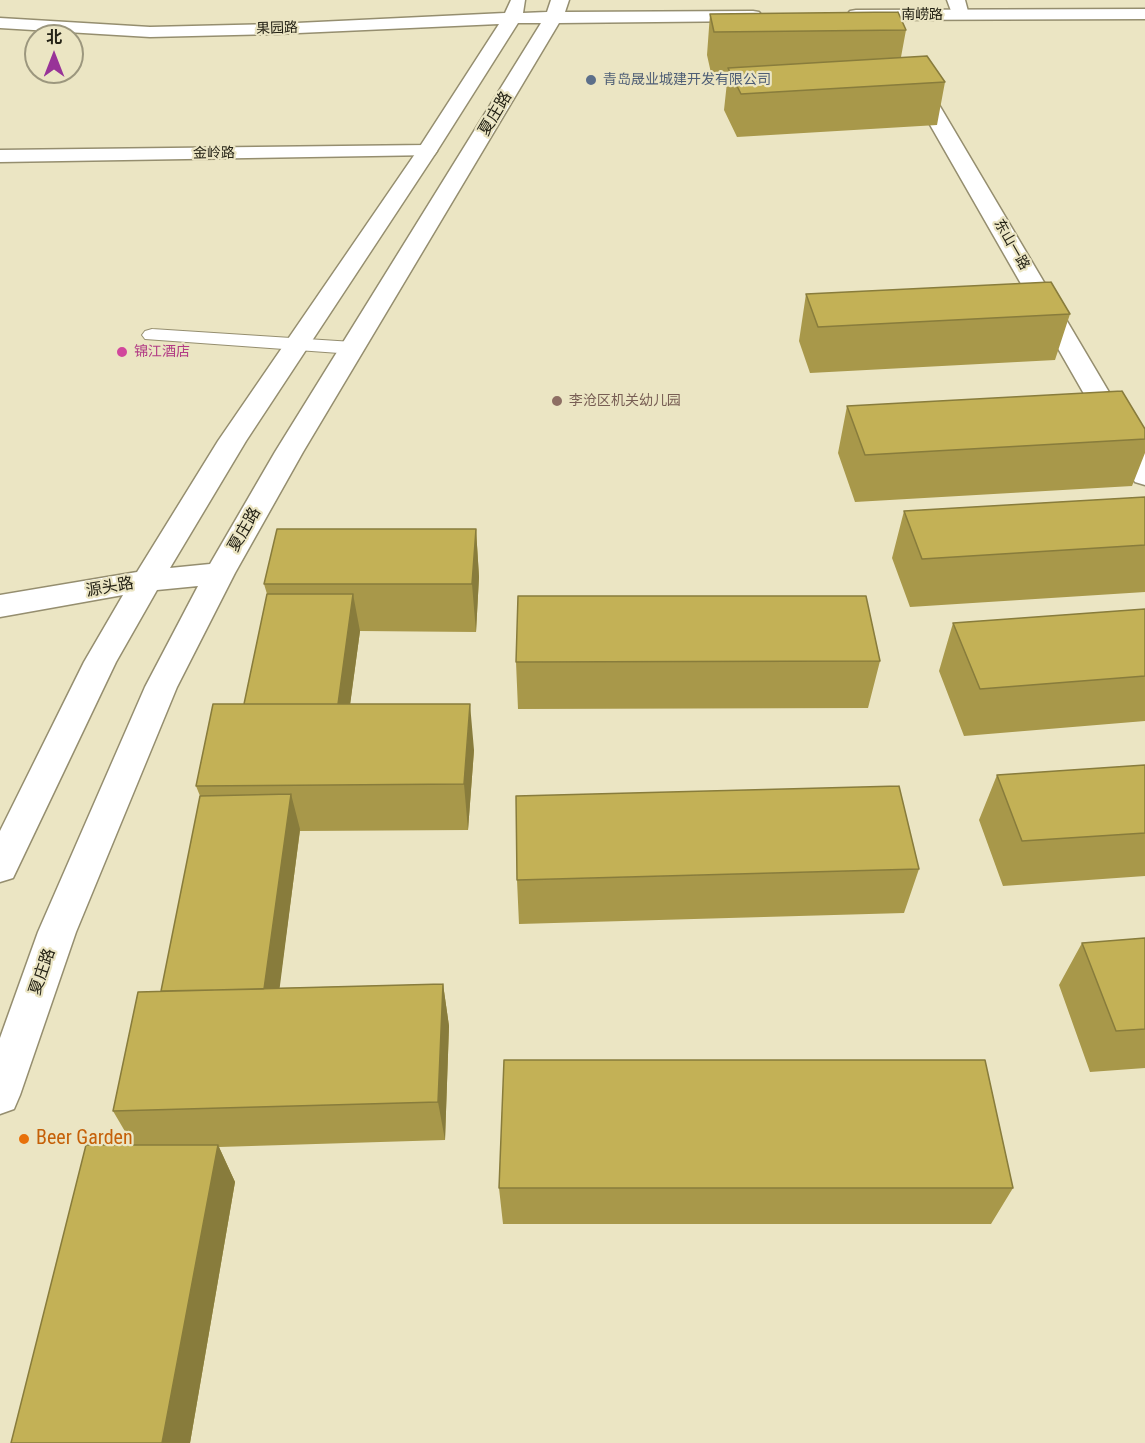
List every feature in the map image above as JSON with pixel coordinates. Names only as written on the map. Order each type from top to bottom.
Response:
[{"type":"street","name":"南崂路","points":[[841,15],[877,15],[958,7],[1145,14]]},
{"type":"street","points":[[557,8],[769,16]]},
{"type":"street","name":"果园路","points":[[0,23],[150,32],[276,29],[515,9],[557,8]]},
{"type":"street","name":"夏庄路","points":[[0,1095],[57,932],[161,687],[220,573],[289,452],[557,8]]},
{"type":"street","points":[[0,867],[100,662],[147,581],[232,441],[427,151],[515,9]]},
{"type":"street","points":[[877,15],[889,35]]},
{"type":"street","name":"东山一路","points":[[907,66],[1145,476]]},
{"type":"street","name":"金岭路","points":[[0,156],[427,151]]},
{"type":"street","name":"源头路","points":[[0,606],[147,581],[220,573]]},
{"type":"lane","points":[[152,335],[353,348]]},
{"type":"building","points":[[898,12],[906,30],[714,32],[710,14]]},
{"type":"building","points":[[927,56],[945,82],[741,94],[728,68]]},
{"type":"building","points":[[1051,282],[1070,314],[818,327],[806,294]]},
{"type":"building","points":[[1122,391],[1145,429],[1145,439],[865,455],[847,406]]},
{"type":"building","points":[[1145,497],[1145,545],[922,559],[904,511]]},
{"type":"building","points":[[277,529],[476,529],[472,584],[264,584]]},
{"type":"building","points":[[267,594],[353,594],[338,704],[244,704]]},
{"type":"building","points":[[518,596],[866,596],[880,661],[516,662]]},
{"type":"building","points":[[1145,609],[1145,676],[980,689],[953,623]]},
{"type":"building","points":[[213,704],[470,704],[464,784],[196,786]]},
{"type":"building","points":[[1145,765],[1145,833],[1022,841],[997,775]]},
{"type":"building","points":[[899,786],[919,869],[517,880],[516,796]]},
{"type":"building","points":[[291,794],[264,989],[161,991],[200,796]]},
{"type":"building","points":[[1145,938],[1145,1029],[1116,1031],[1082,943]]},
{"type":"building","points":[[443,984],[438,1102],[113,1111],[138,992]]},
{"type":"building","points":[[504,1060],[985,1060],[1013,1188],[499,1188]]},
{"type":"building","points":[[86,1145],[218,1145],[162,1443],[11,1443]]},
{"type":"place","name":"青岛晟业城建开发有限公司","points":[[591,80]]},
{"type":"place","name":"锦江酒店","points":[[122,352]]},
{"type":"place","name":"李沧区机关幼儿园","points":[[557,401]]},
{"type":"place","name":"Beer Garden","points":[[24,1139]]}]
